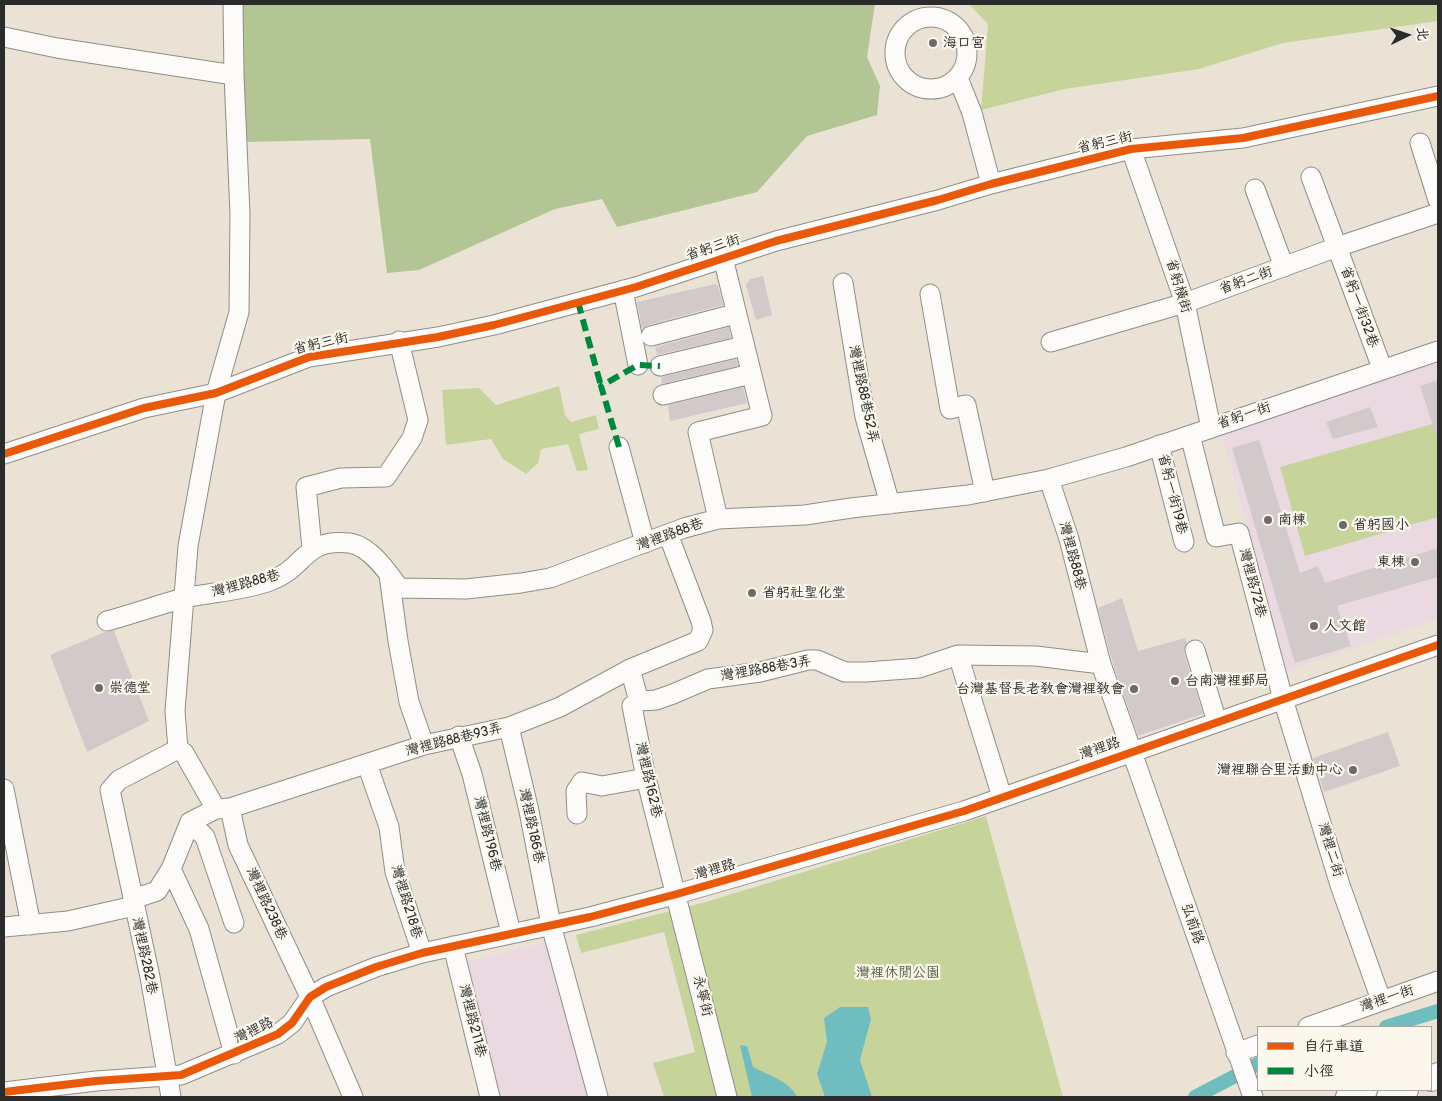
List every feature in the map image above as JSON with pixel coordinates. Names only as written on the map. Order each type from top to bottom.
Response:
[{"type":"main road","points":[[1348,1097],[1363,1091]]},
{"type":"main road","points":[[1389,1097],[1404,1091]]},
{"type":"street","points":[[233,4],[240,214],[239,312],[216,393],[188,546],[175,711],[178,749],[119,780],[110,790],[133,902],[157,891],[171,869],[190,822],[205,837],[234,923]]},
{"type":"street","points":[[915,11],[941,18],[958,28],[967,46],[965,66],[958,78],[939,89],[924,89],[909,82],[899,70],[895,54],[898,39],[915,11]]},
{"type":"street","points":[[4,36],[57,48],[234,75]]},
{"type":"street","points":[[958,78],[972,114],[991,184]]},
{"type":"street","name":"省躬三街","points":[[4,454],[144,408],[216,393],[310,357],[399,341],[438,337],[494,326],[623,290],[776,241],[1131,149],[1243,138],[1438,96]]},
{"type":"street","points":[[1420,143],[1438,200]]},
{"type":"street","name":"省躬橫街","points":[[1131,149],[1185,302],[1211,428]]},
{"type":"street","name":"省躬一街32巷","points":[[1311,177],[1382,368]]},
{"type":"street","points":[[1255,189],[1284,267]]},
{"type":"street","name":"省躬二街","points":[[1051,342],[1185,302],[1438,213]]},
{"type":"street","points":[[718,519],[698,432],[762,416],[723,258]]},
{"type":"street","name":"灣裡路88巷52弄","points":[[843,283],[865,417],[890,504]]},
{"type":"street","points":[[623,290],[638,365]]},
{"type":"street","points":[[930,294],[950,409],[966,405],[985,492]]},
{"type":"street","points":[[651,336],[736,314]]},
{"type":"street","points":[[312,548],[306,487],[341,478],[386,477],[412,438],[418,420],[399,341]]},
{"type":"street","points":[[660,366],[744,346]]},
{"type":"street","name":"省躬一街","points":[[1049,480],[1190,435],[1382,368],[1438,351]]},
{"type":"street","points":[[662,395],[751,374]]},
{"type":"street","name":"灣裡路72巷","points":[[1190,435],[1216,536],[1239,534],[1283,699]]},
{"type":"street","name":"省躬一街19巷","points":[[1159,445],[1184,542]]},
{"type":"street","points":[[619,447],[645,543]]},
{"type":"street","name":"灣裡路88巷","points":[[107,621],[185,598],[270,581],[287,574],[312,548],[326,542],[351,543],[364,549],[389,575],[398,588],[466,588],[521,584],[550,578],[697,523],[718,519],[805,515],[985,492],[1049,480],[1069,539],[1101,664],[1132,751]]},
{"type":"street","name":"灣裡路88巷93弄","points":[[190,822],[223,809],[424,745],[459,736],[509,727],[560,706],[630,669],[698,642],[702,636],[701,621],[668,534]]},
{"type":"street","points":[[389,575],[409,702],[424,745]]},
{"type":"street","name":"灣裡路","points":[[4,1092],[96,1081],[181,1075],[234,1054],[286,1028],[310,997],[326,987],[358,974],[422,953],[551,925],[677,894],[964,811],[1438,644]]},
{"type":"street","points":[[1196,650],[1216,722]]},
{"type":"street","points":[[958,655],[1002,797]]},
{"type":"street","name":"灣裡路88巷3弄","points":[[639,701],[656,700],[708,679],[760,672],[808,660],[817,660],[845,672],[919,668],[958,655],[1036,656],[1101,664]]},
{"type":"street","name":"灣裡路162巷","points":[[630,669],[639,701],[632,706],[646,778],[677,894]]},
{"type":"street","name":"灣裡二街","points":[[1283,699],[1340,885],[1381,1000]]},
{"type":"street","name":"灣裡路186巷","points":[[509,727],[529,811],[551,925],[598,1097]]},
{"type":"street","name":"灣裡路196巷","points":[[459,736],[472,774],[511,933]]},
{"type":"street","name":"灣裡路238巷","points":[[178,749],[184,753],[223,809],[238,845],[310,997],[353,1097]]},
{"type":"street","name":"弘前路","points":[[1132,751],[1253,1097]]},
{"type":"street","name":"灣裡路218巷","points":[[367,764],[389,827],[395,872],[422,953]]},
{"type":"street","points":[[577,814],[576,791],[582,782],[602,786],[646,778]]},
{"type":"street","points":[[4,789],[9,848],[31,926]]},
{"type":"street","points":[[171,869],[198,929],[234,1054]]},
{"type":"street","name":"永寧街","points":[[677,894],[727,1097]]},
{"type":"street","name":"灣裡路282巷","points":[[4,927],[31,926],[68,921],[133,902],[169,1076],[171,1097]]},
{"type":"street","name":"灣裡路211巷","points":[[453,946],[490,1097]]},
{"type":"street","name":"灣裡一街","points":[[1311,1026],[1438,981]]},
{"type":"street","points":[[1237,1054],[1257,1045]]},
{"type":"shaded area","name":"省躬國小","points":[[1438,355],[1438,619],[1287,671],[1221,431]]},
{"type":"shaded area","points":[[547,941],[588,1097],[500,1097],[464,963]]},
{"type":"green space","points":[[238,4],[875,4],[867,57],[880,86],[877,115],[807,136],[757,192],[617,227],[602,199],[555,209],[419,270],[387,273],[370,139],[246,142]]},
{"type":"green space","points":[[969,4],[1438,4],[1438,21],[1283,43],[1199,69],[1065,89],[981,110],[988,24]]},
{"type":"green space","points":[[559,386],[565,415],[571,422],[596,415],[599,429],[579,434],[588,470],[577,471],[568,444],[541,449],[538,463],[526,474],[503,459],[491,439],[446,445],[442,390],[479,388],[496,405]]},
{"type":"green space","points":[[1436,423],[1438,433],[1438,517],[1305,556],[1280,467]]},
{"type":"green space","name":"灣裡休閒公園","points":[[986,816],[1063,1097],[664,1097],[653,1063],[695,1052],[664,932],[581,953],[576,935],[706,902]]},
{"type":"water","points":[[840,1007],[868,1007],[871,1019],[860,1060],[872,1097],[825,1097],[817,1074],[827,1042],[824,1018]]},
{"type":"water","points":[[740,1045],[747,1046],[753,1067],[784,1083],[797,1097],[752,1097]]},
{"type":"building","points":[[763,276],[772,315],[756,320],[746,285],[750,279]]},
{"type":"building","points":[[715,284],[718,286],[723,305],[648,325],[642,329],[637,302]]},
{"type":"building","points":[[729,327],[731,338],[657,355],[655,347]]},
{"type":"building","points":[[736,359],[738,366],[662,384],[661,377]]},
{"type":"building","points":[[1438,380],[1438,435],[1436,435],[1420,386]]},
{"type":"building","points":[[743,387],[747,403],[670,421],[668,405]]},
{"type":"building","points":[[1370,407],[1378,427],[1333,439],[1326,422]]},
{"type":"building","points":[[1259,440],[1300,573],[1318,566],[1325,583],[1438,548],[1438,577],[1337,606],[1351,646],[1295,663],[1232,448]]},
{"type":"building","points":[[1122,598],[1138,651],[1185,638],[1187,642],[1184,653],[1203,714],[1138,736],[1112,661],[1098,608]]},
{"type":"building","name":"崇德堂","points":[[114,631],[149,721],[87,752],[50,655],[105,632]]},
{"type":"building","points":[[1388,732],[1400,766],[1324,792],[1313,758]]},
{"type":"waterway","points":[[1389,1026],[1438,1011]]},
{"type":"waterway","points":[[1195,1097],[1257,1065]]},
{"type":"marked path","points":[[578,302],[601,386]]},
{"type":"marked path","points":[[619,447],[601,386],[638,365],[660,366]]},
{"type":"cycle path","points":[[4,454],[144,408],[216,393],[309,357],[438,337],[494,325],[636,287],[776,241],[1131,149],[1243,138],[1438,96]]},
{"type":"cycle path","points":[[4,1092],[96,1081],[181,1075],[278,1034],[292,1023],[310,997],[326,987],[376,967],[422,953],[590,917],[677,894],[964,811],[1438,645]]},
{"type":"place","name":"海口宮","points":[[933,43]]},
{"type":"place","name":"南棟","points":[[1268,520]]},
{"type":"place","name":"省躬國小","points":[[1343,525]]},
{"type":"place","name":"東棟","points":[[1415,562]]},
{"type":"place","name":"省躬社聖化堂","points":[[752,593]]},
{"type":"place","name":"人文館","points":[[1314,626]]},
{"type":"place","name":"台南灣裡郵局","points":[[1175,681]]},
{"type":"place","name":"崇德堂","points":[[99,688]]},
{"type":"place","name":"台灣基督長老教會灣裡教會","points":[[1134,689]]},
{"type":"place","name":"灣裡聯合里活動中心","points":[[1353,770]]}]
